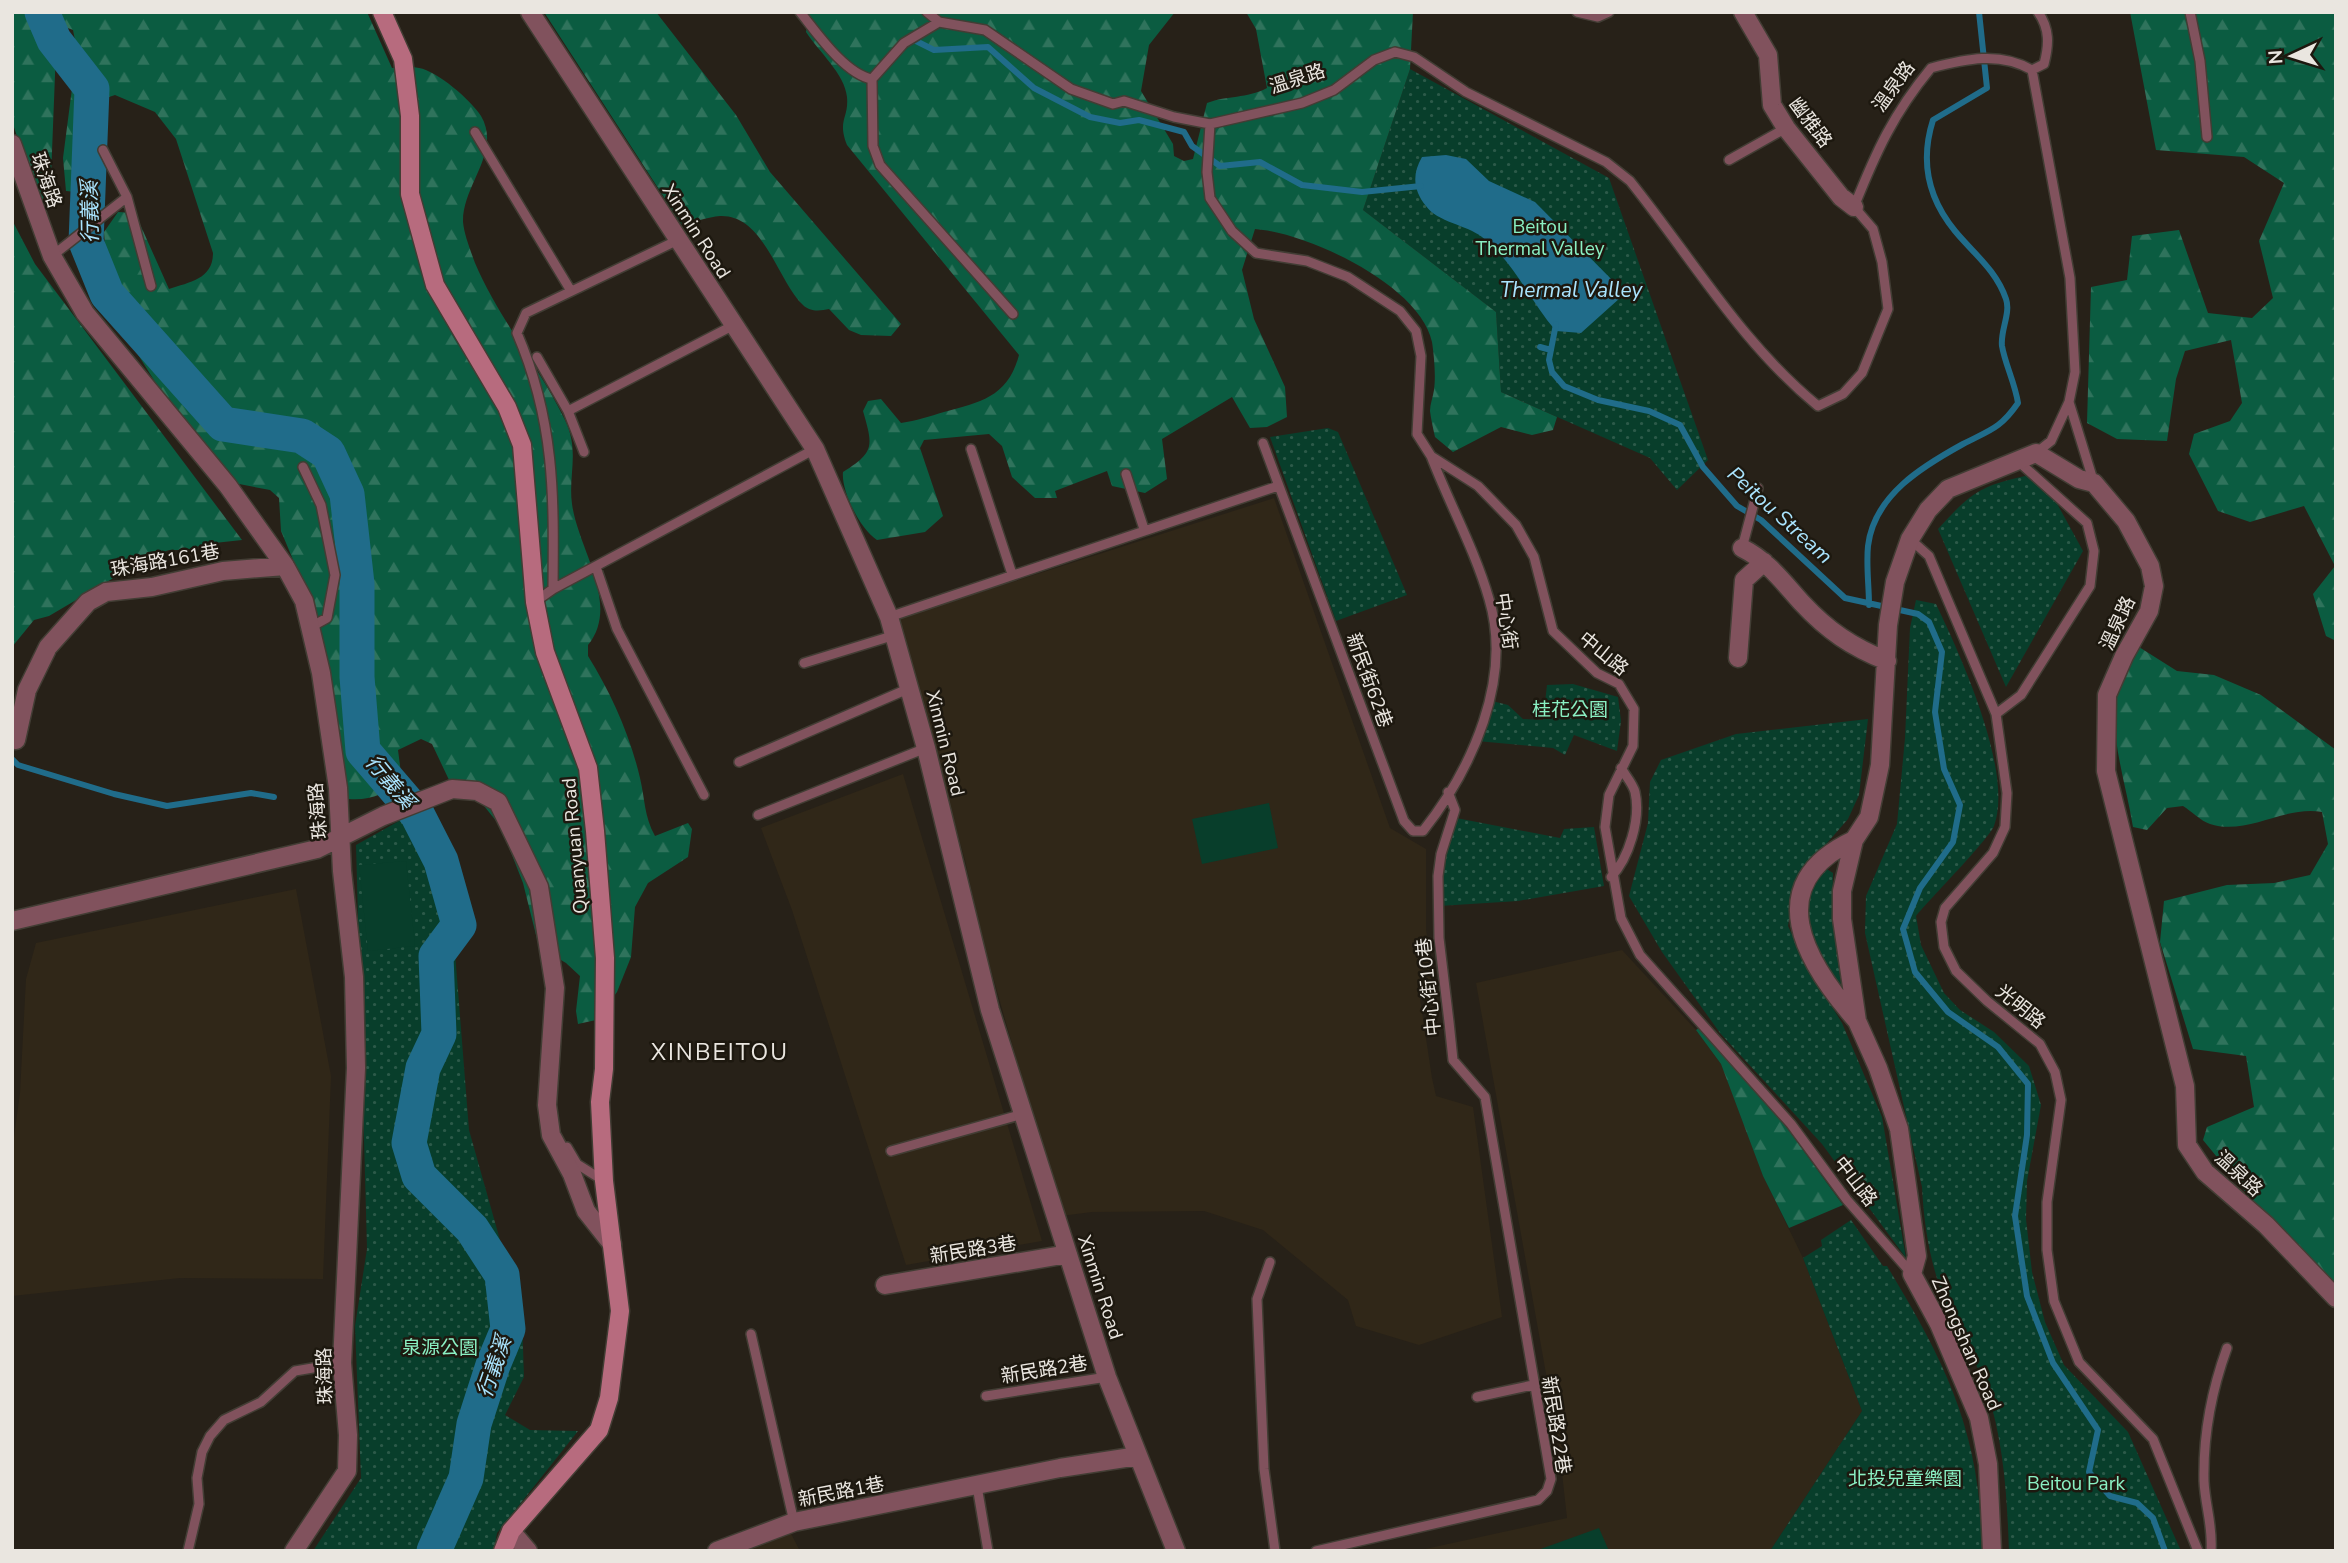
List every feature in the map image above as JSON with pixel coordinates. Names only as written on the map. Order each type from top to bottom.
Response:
[{"type":"street","name":"Quanyuan Road","points":[[382,12],[403,59],[410,116],[410,194],[435,285],[507,407],[522,445],[535,602],[545,652],[589,768],[605,958],[604,1069],[600,1102],[604,1181],[620,1311],[609,1398],[599,1430],[511,1531],[503,1551]]},
{"type":"street","name":"Xinmin Road","points":[[530,12],[815,449],[889,617],[926,748],[990,1010],[1107,1377],[1176,1551]]},
{"type":"street","name":"幽雅路","points":[[1743,12],[1768,55],[1772,105],[1786,128],[1841,197],[1854,207]]},
{"type":"street","name":"珠海路","points":[[12,144],[52,256],[85,313],[228,486],[285,566],[304,601],[324,699],[338,788],[354,977],[356,1068],[342,1363],[348,1435],[347,1471],[294,1551]]},
{"type":"street","points":[[1910,539],[1927,510],[1948,489],[2036,453]]},
{"type":"street","name":"溫泉路","points":[[2036,453],[2079,479],[2094,483],[2126,521],[2150,566],[2154,586],[2149,611],[2124,656],[2107,695],[2106,771],[2185,1086],[2187,1145],[2195,1161],[2266,1226],[2336,1298]]},
{"type":"street","name":"Zhongshan Road","points":[[1910,539],[1895,582],[1888,625],[1880,765],[1869,817],[1854,840],[1842,891],[1842,919],[1857,1021],[1878,1068],[1899,1129],[1917,1256],[1912,1274],[1939,1324],[1979,1418],[1988,1464],[1992,1551]]},
{"type":"street","points":[[1744,541],[1803,605],[1850,646],[1886,661]]},
{"type":"street","points":[[1738,658],[1744,580],[1764,562]]},
{"type":"street","name":"珠海路161巷","points":[[16,740],[27,690],[48,647],[88,602],[106,592],[152,587],[223,571],[285,566]]},
{"type":"street","points":[[12,922],[317,849],[383,816],[452,789],[477,791],[498,802],[539,887],[555,988],[549,1116],[551,1135],[572,1174],[586,1211],[612,1244]]},
{"type":"street","points":[[1854,840],[1829,852],[1807,878],[1800,902],[1799,929],[1828,988],[1857,1021]]},
{"type":"street","name":"新民路3巷","points":[[885,1285],[1068,1254]]},
{"type":"street","name":"新民路1巷","points":[[717,1551],[794,1522],[1060,1468],[1138,1457]]},
{"type":"street","points":[[511,1531],[528,1551]]},
{"type":"lane","points":[[800,12],[836,57],[864,78],[872,79]]},
{"type":"lane","name":"溫泉路","points":[[927,12],[939,22],[985,30],[1071,89],[1113,104],[1124,101],[1174,117],[1210,124],[1302,103],[1334,90],[1374,60],[1395,52],[1414,57],[1466,92],[1606,162],[1629,181],[1741,330],[1785,380],[1818,406],[1843,394],[1862,373],[1876,345],[1888,309],[1882,262],[1873,229],[1854,207],[1877,150],[1901,104],[1931,68],[1989,57],[2020,62],[2032,70]]},
{"type":"lane","points":[[1577,12],[1598,17],[1609,12]]},
{"type":"lane","points":[[2036,453],[2051,441],[2069,402],[2075,372],[2070,278],[2032,70],[2044,64],[2049,46],[2046,23],[2038,12]]},
{"type":"lane","points":[[2190,12],[2200,61],[2207,137]]},
{"type":"lane","points":[[939,22],[904,43],[872,79],[873,146],[880,166],[1013,314]]},
{"type":"lane","points":[[1210,124],[1207,172],[1210,198],[1231,231],[1256,253],[1307,261],[1348,277],[1400,311],[1416,331],[1421,356],[1417,434],[1431,456]]},
{"type":"lane","points":[[1729,160],[1786,128]]},
{"type":"lane","points":[[475,132],[571,291]]},
{"type":"lane","points":[[103,150],[127,197],[151,286]]},
{"type":"lane","points":[[52,256],[127,197]]},
{"type":"lane","points":[[553,589],[555,497],[551,458],[542,404],[517,333],[526,313],[678,240]]},
{"type":"lane","points":[[568,411],[734,326]]},
{"type":"lane","points":[[537,357],[568,411],[584,452]]},
{"type":"lane","points":[[2069,402],[2094,483]]},
{"type":"lane","points":[[889,617],[1278,486],[1263,443]]},
{"type":"lane","points":[[535,602],[553,589],[815,449]]},
{"type":"lane","points":[[971,449],[1012,574]]},
{"type":"lane","name":"中山路","points":[[1431,456],[1478,486],[1516,525],[1534,557],[1553,631],[1590,667],[1619,684],[1634,709],[1633,746],[1609,795],[1605,827],[1611,877],[1620,918],[1640,955],[1791,1124],[1847,1200],[1912,1274]]},
{"type":"lane","name":"中心街","points":[[1431,456],[1490,600],[1496,655],[1485,726],[1448,792]]},
{"type":"lane","points":[[1996,714],[2021,695],[2090,586],[2094,551],[2087,523],[2019,462]]},
{"type":"lane","points":[[303,467],[321,505],[335,575],[327,618],[309,628]]},
{"type":"lane","points":[[1126,474],[1144,529]]},
{"type":"lane","name":"新民街62巷","points":[[1278,486],[1404,821],[1413,831],[1423,831],[1448,792]]},
{"type":"lane","points":[[1744,541],[1758,488]]},
{"type":"lane","name":"光明路","points":[[1910,539],[1929,556],[1996,714],[2007,793],[2005,827],[1993,853],[1945,908],[1941,922],[1944,947],[1956,971],[1987,1001],[2040,1044],[2055,1072],[2061,1100],[2047,1202],[2047,1250],[2054,1301],[2079,1362],[2153,1438],[2199,1551]]},
{"type":"lane","points":[[596,566],[617,629],[704,795]]},
{"type":"lane","points":[[804,663],[895,635]]},
{"type":"lane","points":[[739,762],[910,688]]},
{"type":"lane","points":[[758,816],[926,748]]},
{"type":"lane","points":[[1611,877],[1623,863],[1634,822],[1635,792],[1621,768]]},
{"type":"lane","name":"中心街10巷","points":[[1448,792],[1455,810],[1441,854],[1438,906],[1453,1060],[1485,1097],[1496,1169]]},
{"type":"lane","points":[[891,1151],[1023,1114]]},
{"type":"lane","points":[[549,1116],[577,1164],[604,1181]]},
{"type":"lane","name":"新民路22巷","points":[[1316,1551],[1538,1500],[1547,1491],[1551,1479],[1496,1169]]},
{"type":"lane","points":[[1270,1262],[1256,1299],[1264,1469],[1275,1551]]},
{"type":"lane","points":[[751,1334],[794,1522]]},
{"type":"lane","points":[[2211,1551],[2212,1531],[2204,1483],[2205,1437],[2211,1392],[2227,1348]]},
{"type":"lane","points":[[188,1551],[199,1504],[197,1478],[202,1452],[210,1436],[224,1420],[261,1402],[295,1371],[342,1363]]},
{"type":"lane","name":"新民路2巷","points":[[985,1396],[1107,1377]]},
{"type":"lane","points":[[1477,1397],[1534,1385]]},
{"type":"lane","points":[[977,1486],[988,1551]]},
{"type":"shaded area","points":[[1274,498],[1390,828],[1426,849],[1426,929],[1434,995],[1420,999],[1432,1078],[1436,1096],[1473,1107],[1502,1317],[1419,1345],[1356,1326],[1348,1300],[1263,1230],[1204,1211],[1092,1212],[1061,1216],[981,935],[965,860],[897,619]]},
{"type":"shaded area","points":[[903,774],[1042,1241],[906,1265],[792,910],[761,828]]},
{"type":"shaded area","points":[[296,889],[331,1076],[323,1279],[180,1278],[12,1296],[12,1151],[20,1093],[26,979],[36,943]]},
{"type":"shaded area","points":[[1622,950],[1696,1030],[1721,1064],[1763,1176],[1803,1258],[1862,1411],[1770,1551],[1416,1551],[1567,1518],[1559,1446],[1476,983]]},
{"type":"shaded area","points":[[788,1528],[800,1551],[745,1551]]},
{"type":"green space","points":[[12,12],[367,12],[392,68],[416,67],[426,70],[462,95],[481,116],[487,143],[464,208],[463,222],[475,263],[485,284],[555,400],[569,431],[573,453],[572,504],[599,594],[597,629],[588,645],[588,656],[625,730],[655,836],[688,823],[692,829],[688,857],[648,883],[635,907],[631,957],[617,992],[596,1020],[578,1024],[576,1011],[580,976],[566,963],[539,947],[523,883],[501,827],[468,786],[450,782],[432,744],[421,739],[398,750],[402,781],[389,790],[370,798],[356,799],[348,799],[343,792],[309,598],[281,531],[279,498],[270,490],[234,483],[175,414],[124,332],[106,260],[104,232],[118,212],[135,213],[169,289],[199,278],[205,274],[212,262],[213,253],[176,139],[155,112],[115,95],[106,98],[99,107],[93,177],[77,192],[66,191],[63,158],[77,50],[73,30],[57,24],[51,177],[43,199],[36,195],[12,121]]},
{"type":"green space","points":[[544,12],[656,12],[736,115],[770,172],[901,324],[891,336],[861,335],[849,330],[829,309],[815,310],[806,307],[794,294],[759,237],[735,218],[720,216],[682,225]]},
{"type":"green space","points":[[809,12],[1175,12],[1149,45],[1141,91],[1173,144],[1174,156],[1184,161],[1193,159],[1207,103],[1252,94],[1267,88],[1256,29],[1246,12],[1413,12],[1410,69],[1363,210],[1496,312],[1501,392],[1557,417],[1553,430],[1532,435],[1501,427],[1453,452],[1435,437],[1430,411],[1435,378],[1432,342],[1423,321],[1407,301],[1385,282],[1331,251],[1303,240],[1255,229],[1242,270],[1254,319],[1285,387],[1287,417],[1267,427],[1250,428],[1232,397],[1162,439],[1167,479],[1145,493],[1112,486],[1107,471],[1055,491],[1057,498],[1035,498],[1012,477],[1002,446],[989,434],[924,440],[920,448],[943,516],[925,532],[877,540],[858,519],[848,499],[843,480],[843,472],[861,459],[869,447],[869,432],[863,411],[868,401],[881,399],[901,423],[970,405],[1000,389],[1008,380],[1019,355],[847,145],[843,130],[847,104],[845,88],[836,71],[806,32]]},
{"type":"green space","points":[[2130,12],[2336,12],[2336,641],[2326,636],[2313,594],[2335,566],[2304,506],[2250,522],[2218,511],[2189,454],[2194,434],[2230,421],[2242,403],[2231,340],[2185,351],[2176,379],[2167,441],[2117,439],[2087,423],[2091,287],[2127,280],[2132,236],[2179,230],[2208,313],[2252,318],[2273,298],[2259,241],[2284,183],[2244,157],[2156,150]]},
{"type":"green space","name":"Beitou Thermal Valley","points":[[1410,69],[1609,178],[1708,460],[1677,490],[1650,458],[1501,392],[1496,312],[1363,210]]},
{"type":"green space","points":[[12,220],[35,264],[242,540],[205,544],[187,550],[169,550],[153,556],[140,567],[122,573],[49,616],[34,620],[12,647]]},
{"type":"green space","points":[[1328,428],[1338,432],[1407,595],[1336,621],[1270,437]]},
{"type":"green space","points":[[2025,476],[2043,478],[2083,551],[2006,687],[1938,529],[1976,493]]},
{"type":"green space","name":"Beitou Park","points":[[1916,600],[1936,604],[1958,652],[1991,745],[1997,776],[1998,803],[1990,833],[1916,916],[1921,945],[1944,993],[1960,1010],[1994,1032],[2029,1066],[2041,1105],[2027,1181],[2026,1219],[2032,1272],[2045,1322],[2064,1365],[2128,1432],[2181,1551],[2009,1551],[2006,1489],[1997,1428],[1986,1388],[1941,1292],[1933,1262],[1924,1218],[1922,1187],[1865,933],[1866,896],[1897,824],[1905,738],[1910,628]]},
{"type":"green space","points":[[2139,647],[2177,671],[2214,675],[2261,695],[2336,750],[2336,1284],[2257,1206],[2203,1140],[2207,1127],[2254,1107],[2246,1056],[2193,1049],[2160,942],[2164,901],[2227,885],[2274,883],[2310,875],[2328,844],[2322,812],[2294,813],[2252,824],[2224,827],[2207,823],[2183,806],[2167,808],[2147,830],[2133,827],[2116,742],[2114,708],[2118,686]]},
{"type":"green space","name":"桂花公園","points":[[1573,684],[1618,697],[1621,721],[1617,751],[1574,735],[1565,755],[1553,748],[1477,741],[1488,700],[1508,705],[1523,719],[1543,720],[1547,685]]},
{"type":"green space","points":[[1868,719],[1859,795],[1848,819],[1795,880],[1788,926],[1807,966],[1842,1023],[1882,1117],[1906,1258],[1822,1144],[1720,1033],[1662,952],[1629,896],[1648,823],[1650,782],[1661,760],[1736,734]]},
{"type":"green space","points":[[1269,803],[1278,848],[1202,864],[1192,819]]},
{"type":"green space","name":"泉源公園","points":[[424,807],[462,903],[454,940],[469,1130],[522,1318],[524,1377],[505,1415],[530,1430],[578,1431],[497,1533],[494,1551],[313,1551],[361,1478],[355,1326],[367,1249],[356,845]]},
{"type":"green space","points":[[1451,817],[1560,838],[1564,829],[1594,827],[1604,886],[1518,901],[1439,906],[1438,876]]},
{"type":"green space","points":[[406,861],[415,946],[368,951],[359,865]]},
{"type":"green space","points":[[1825,868],[1833,873],[1832,918],[1841,984],[1833,980],[1808,925],[1809,899]]},
{"type":"green space","points":[[1703,1025],[1755,1084],[1843,1205],[1789,1228],[1763,1176],[1721,1064],[1696,1030]]},
{"type":"green space","name":"北投兒童樂園","points":[[1851,1220],[1883,1266],[1887,1266],[1943,1368],[1967,1434],[1975,1470],[1982,1551],[1770,1551],[1862,1411],[1803,1258],[1822,1246],[1821,1240]]},
{"type":"green space","points":[[1599,1528],[1609,1551],[1535,1551]]},
{"type":"water","name":"Thermal Valley","points":[[1446,155],[1466,159],[1489,181],[1535,202],[1619,287],[1620,298],[1581,333],[1556,331],[1513,270],[1493,247],[1476,233],[1437,216],[1418,194],[1415,176],[1422,157]]},
{"type":"waterway","name":"行義溪","points":[[42,12],[54,40],[92,89],[86,242],[107,294],[223,424],[302,436],[328,453],[347,494],[357,584],[357,677],[363,751],[417,814],[441,861],[459,925],[436,956],[439,1034],[423,1068],[409,1143],[419,1176],[472,1229],[502,1275],[508,1329],[474,1424],[466,1478],[434,1551]]},
{"type":"waterway","name":"Peitou Stream","points":[[1869,605],[1868,546],[1872,528],[1890,497],[1932,462],[2000,424],[2018,403],[2002,346],[2006,299],[1990,271],[1945,218],[1932,192],[1927,164],[1933,120],[1987,88],[1979,12]]},
{"type":"waterway","name":"Peitou Stream","points":[[916,41],[934,50],[988,47],[1034,88],[1090,117],[1120,123],[1139,120],[1184,132],[1192,146],[1220,166],[1260,162],[1302,185],[1362,192],[1421,186]]},
{"type":"waterway","name":"Peitou Stream","points":[[1556,324],[1549,360],[1552,372],[1564,386],[1598,400],[1649,411],[1680,425],[1703,467],[1737,506],[1761,520],[1845,598],[1918,614],[1929,622],[1942,652],[1935,712],[1944,769],[1960,805],[1953,842],[1920,888],[1903,929],[1915,972],[1948,1012],[1998,1047],[2028,1084],[2027,1135],[2015,1216],[2027,1296],[2053,1363],[2098,1430],[2089,1472],[2110,1496],[2137,1503],[2153,1518],[2165,1551]]},
{"type":"waterway","points":[[1540,347],[1551,350]]},
{"type":"waterway","points":[[12,759],[18,765],[114,794],[167,806],[251,793],[274,797]]},
{"type":"waterway","points":[[404,817],[417,814]]},
{"type":"district","name":"XINBEITOU","points":[[720,1052]]}]
